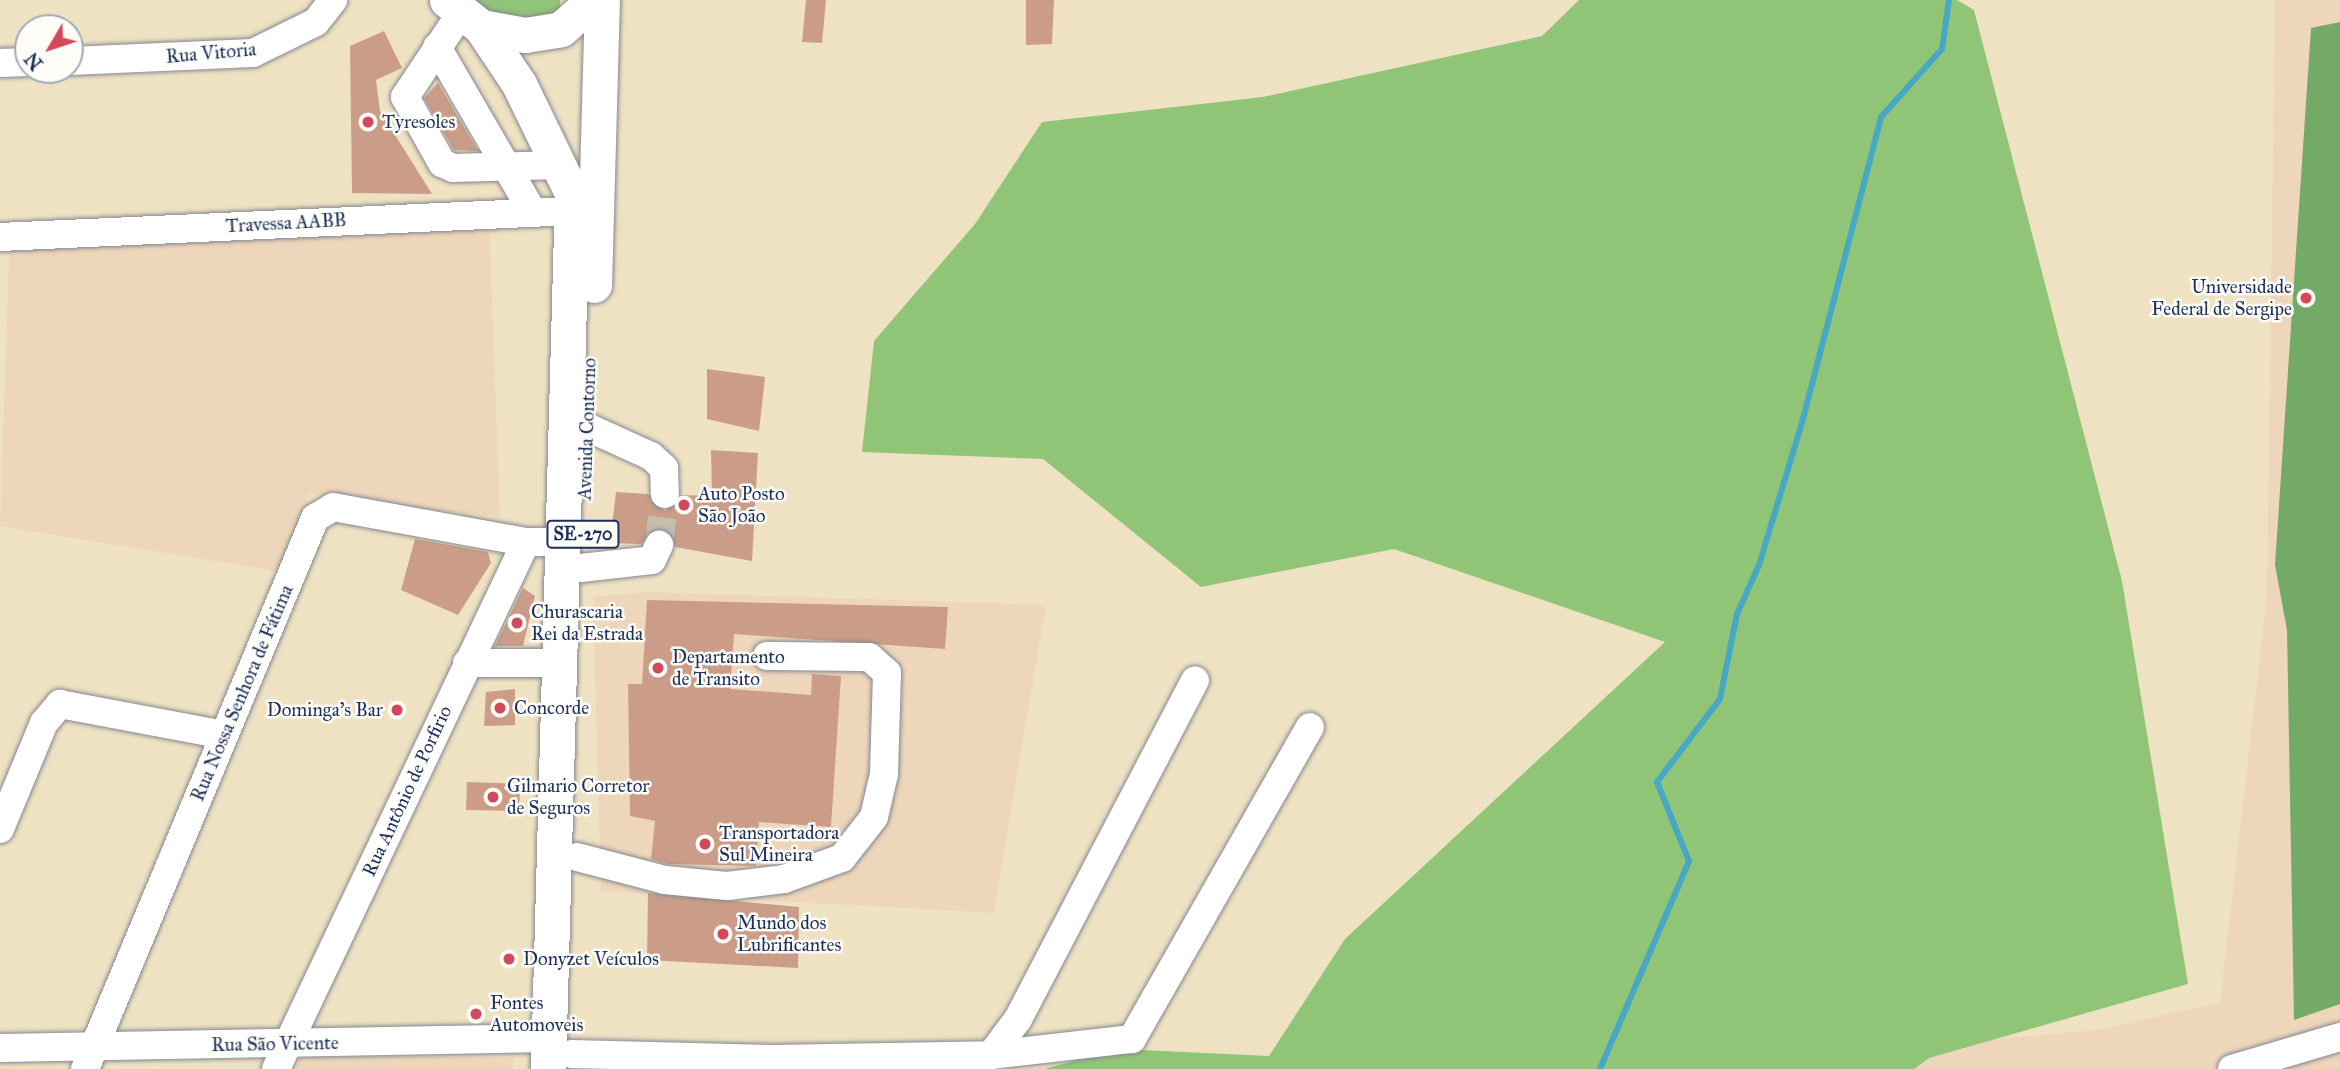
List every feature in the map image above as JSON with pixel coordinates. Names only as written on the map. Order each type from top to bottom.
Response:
[{"type":"main road","points":[[463,13],[525,35],[561,29],[594,0]]},
{"type":"main road","name":"Avenida Contorno","points":[[560,1058],[577,857],[581,568],[602,0]]},
{"type":"main road","points":[[463,13],[568,190]]},
{"type":"main road","name":"Avenida Contorno","points":[[560,1058],[558,663],[542,542],[568,190]]},
{"type":"street","name":"Rua Vitoria","points":[[84,60],[253,53],[316,22],[333,0]]},
{"type":"street","points":[[463,13],[407,91],[409,112],[447,167],[508,168],[568,190]]},
{"type":"street","points":[[437,47],[532,211]]},
{"type":"street","name":"Travessa AABB","points":[[0,237],[532,211],[568,190]]},
{"type":"street","points":[[587,427],[651,456],[664,468],[665,494]]},
{"type":"street","name":"Rua Nossa Senhora de Fátima","points":[[90,1058],[314,518],[323,510],[542,542]]},
{"type":"street","name":"Rua Antônio de Porfirio","points":[[276,1069],[467,663],[542,542]]},
{"type":"street","points":[[581,568],[652,560],[659,545]]},
{"type":"street","points":[[577,857],[665,880],[727,886],[783,879],[842,858],[874,817],[884,774],[887,673],[869,657],[767,656]]},
{"type":"street","points":[[467,663],[558,663]]},
{"type":"street","points":[[991,1055],[1018,1018],[1195,680]]},
{"type":"street","points":[[1,825],[44,723],[60,704],[224,735]]},
{"type":"street","name":"Rua São Vicente","points":[[0,1048],[90,1058],[289,1044],[560,1058],[773,1064],[991,1055],[1138,1036],[1310,727]]},
{"type":"street","points":[[2232,1069],[2340,1037]]},
{"type":"shaded area","name":"Universidade Federal de Sergipe","points":[[2275,0],[2340,0],[2340,1069],[1671,1069],[2104,1029],[2220,1002],[2267,596]]},
{"type":"shaded area","points":[[489,221],[500,516],[354,504],[310,493],[276,571],[0,526],[10,229]]},
{"type":"shaded area","points":[[647,592],[1046,605],[994,913],[601,891],[593,597]]},
{"type":"shaded area","points":[[302,1055],[514,1058],[513,1069],[296,1069]]},
{"type":"green space","points":[[465,0],[560,0],[560,17],[515,23]]},
{"type":"green space","points":[[1579,0],[1957,0],[1974,10],[2122,581],[2188,984],[1929,1058],[1914,1069],[1044,1069],[1119,1049],[1269,1056],[1345,939],[1665,642],[1394,549],[1201,587],[1043,459],[862,452],[874,341],[975,224],[1042,122],[1263,97],[1542,36]]},
{"type":"green space","points":[[2340,22],[2340,1004],[2294,1020],[2287,630],[2275,565],[2311,28]]},
{"type":"building","points":[[806,0],[826,0],[822,43],[802,42]]},
{"type":"building","points":[[1026,0],[1054,0],[1052,44],[1026,45]]},
{"type":"building","name":"Tyresoles","points":[[384,31],[402,68],[376,80],[380,111],[432,194],[352,193],[350,46]]},
{"type":"building","points":[[438,83],[478,151],[454,150],[424,98]]},
{"type":"building","points":[[707,369],[765,377],[759,431],[707,419]]},
{"type":"building","name":"Auto Posto São João","points":[[711,450],[758,453],[752,561],[675,547],[672,535],[658,528],[641,544],[610,543],[616,492],[648,494],[665,511],[681,495],[712,496]]},
{"type":"building","points":[[415,539],[488,552],[491,563],[458,615],[401,590]]},
{"type":"building","name":"Churascaria Rei da Estrada","points":[[523,588],[535,596],[523,646],[495,646]]},
{"type":"building","points":[[647,600],[948,607],[945,649],[734,634],[730,689],[811,695],[812,674],[841,676],[831,827],[759,822],[756,866],[668,864],[651,859],[655,821],[630,816],[628,684],[642,684]]},
{"type":"building","name":"Concorde","points":[[515,689],[515,725],[484,726],[486,692]]},
{"type":"building","name":"Gilmario Corretor de Seguros","points":[[467,782],[520,784],[519,811],[466,810]]},
{"type":"building","name":"Mundo dos Lubrificantes","points":[[648,893],[799,907],[798,968],[647,960]]},
{"type":"waterway","points":[[1600,1069],[1689,861],[1657,782],[1720,699],[1737,614],[1759,565],[1803,419],[1881,117],[1942,49],[1949,0]]},
{"type":"tunnel","points":[[659,545],[665,494]]},
{"type":"place","name":"Tyresoles","points":[[368,122]]},
{"type":"place","name":"Universidade Federal de Sergipe","points":[[2306,298]]},
{"type":"place","name":"Auto Posto São João","points":[[684,505]]},
{"type":"place","name":"Churascaria Rei da Estrada","points":[[517,623]]},
{"type":"place","name":"Departamento de Transito","points":[[658,668]]},
{"type":"place","name":"Concorde","points":[[500,708]]},
{"type":"place","name":"Dominga's Bar","points":[[397,710]]},
{"type":"place","name":"Gilmario Corretor de Seguros","points":[[493,797]]},
{"type":"place","name":"Transportadora Sul Mineira","points":[[705,844]]},
{"type":"place","name":"Mundo dos Lubrificantes","points":[[723,934]]},
{"type":"place","name":"Donyzet Veículos","points":[[509,959]]},
{"type":"place","name":"Fontes Automoveis","points":[[476,1014]]}]
